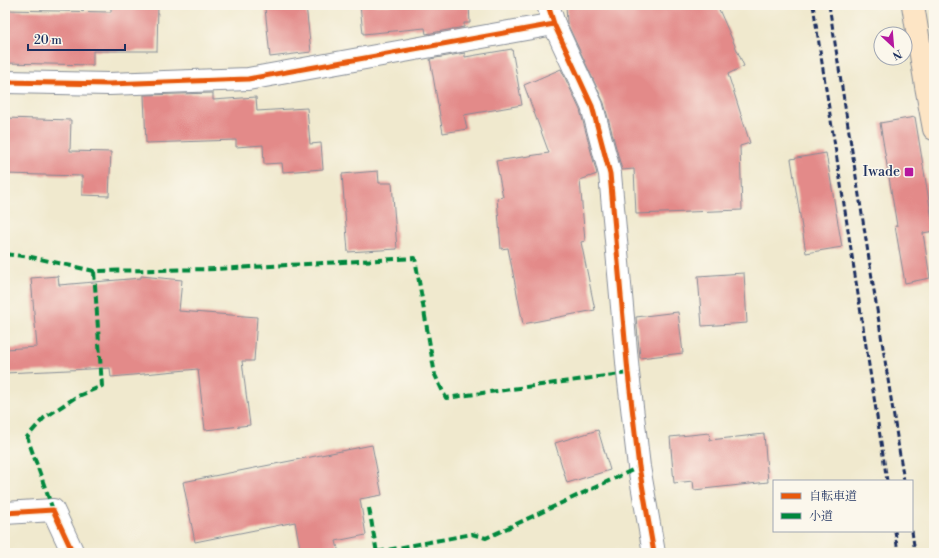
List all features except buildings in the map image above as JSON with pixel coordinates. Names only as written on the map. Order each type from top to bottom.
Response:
[{"type":"main road","points":[[913,5],[930,86],[934,129]]},
{"type":"street","points":[[5,82],[109,84],[248,79],[551,15],[592,106],[610,174],[630,389],[639,467],[654,553]]},
{"type":"street","points":[[5,513],[53,510],[73,553]]},
{"type":"railway","points":[[813,5],[887,480]]},
{"type":"railway","points":[[829,5],[904,480]]},
{"type":"railway","points":[[895,532],[898,553]]},
{"type":"railway","points":[[912,532],[915,553]]},
{"type":"marked path","points":[[5,254],[31,257],[94,271],[216,269],[415,258],[435,375],[446,398],[628,373]]},
{"type":"marked path","points":[[53,510],[27,437],[44,418],[76,397],[102,386],[94,271]]},
{"type":"marked path","points":[[377,552],[472,534],[486,538],[639,467]]},
{"type":"marked path","points":[[369,508],[377,553]]},
{"type":"cycle path","points":[[548,5],[554,24],[592,106],[610,174],[628,373],[639,467],[654,553]]},
{"type":"cycle path","points":[[5,82],[109,84],[248,79],[554,24]]},
{"type":"cycle path","points":[[5,513],[53,510],[73,553]]},
{"type":"place","name":"Iwade","points":[[909,172]]}]
